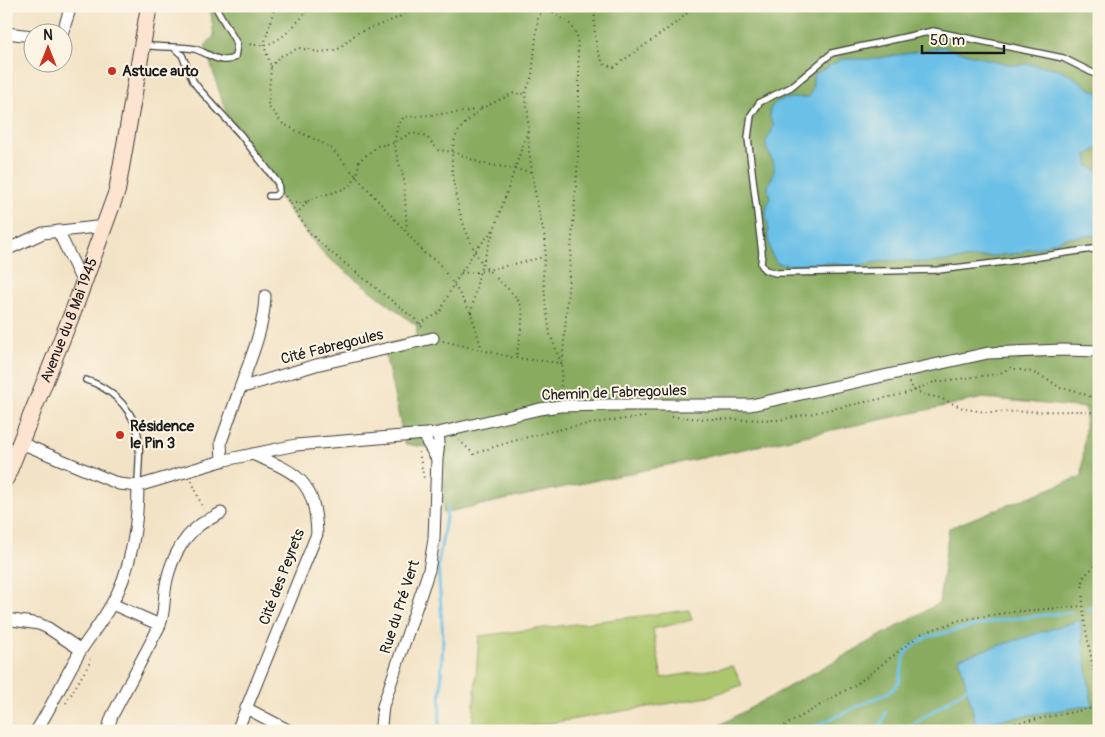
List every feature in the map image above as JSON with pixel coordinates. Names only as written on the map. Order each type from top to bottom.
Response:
[{"type":"main road","name":"Avenue du 8 Mai 1945","points":[[8,468],[13,444],[84,283],[117,191],[149,6]]},
{"type":"street","points":[[66,22],[71,6]]},
{"type":"street","points":[[6,33],[22,35]]},
{"type":"street","points":[[6,250],[44,233],[105,226]]},
{"type":"street","points":[[58,230],[84,283]]},
{"type":"street","points":[[222,461],[221,442],[261,328],[265,312],[265,296]]},
{"type":"street","name":"Cité Fabregoules","points":[[240,388],[316,364],[433,338]]},
{"type":"street","name":"Chemin de Fabregoules","points":[[13,444],[119,484],[138,486],[222,461],[296,445],[438,433],[560,406],[750,405],[988,353],[1063,350],[1099,351]]},
{"type":"street","name":"Rue du Pré Vert","points":[[382,731],[382,706],[429,570],[434,539],[438,433]]},
{"type":"street","name":"Rue du Pré Vert","points":[[422,434],[437,459]]},
{"type":"street","name":"Cité des Peyrets","points":[[237,731],[317,534],[316,512],[307,489],[292,472],[252,454]]},
{"type":"street","points":[[36,731],[81,650],[112,604],[132,550],[138,504],[138,486]]},
{"type":"street","points":[[107,731],[112,716],[160,625],[164,615],[170,567],[182,544],[200,525],[221,513]]},
{"type":"street","points":[[112,604],[160,625]]},
{"type":"street","points":[[6,619],[39,624],[81,650]]},
{"type":"street","points":[[246,708],[290,731]]},
{"type":"lane","points":[[142,45],[196,50],[220,60],[230,60],[235,57],[237,44],[216,6]]},
{"type":"lane","points":[[1099,76],[1064,58],[934,31],[832,54],[791,87],[760,102],[751,114],[748,138],[762,252],[761,264],[765,270],[776,274],[938,270],[1099,248]]},
{"type":"lane","points":[[174,48],[182,55],[193,81],[199,89],[240,134],[278,184],[280,188],[277,194],[269,196]]},
{"type":"lane","points":[[86,380],[99,384],[126,408],[136,428],[138,486]]},
{"type":"path","points":[[275,6],[264,45],[271,67],[268,106],[283,124],[330,147],[390,212],[425,254],[438,262],[471,313],[482,350]]},
{"type":"path","points":[[237,44],[264,45],[291,30],[300,17],[313,6]]},
{"type":"path","points":[[271,67],[280,57],[299,48],[319,52],[336,50],[357,33],[395,19],[421,6]]},
{"type":"path","points":[[560,406],[578,160],[579,76],[577,35],[572,25],[544,6],[538,18],[532,76],[525,94],[528,113],[529,151],[536,198],[546,243],[543,272],[550,334],[562,362]]},
{"type":"path","points":[[595,6],[594,27],[600,59],[605,65],[614,66],[680,20],[694,6]]},
{"type":"path","points":[[408,233],[404,179],[396,157],[394,144],[398,124],[404,118],[465,112],[482,108],[514,93],[525,94]]},
{"type":"path","points":[[482,108],[458,132],[452,179],[456,200],[475,251],[482,264],[518,299],[522,310],[516,358]]},
{"type":"path","points":[[471,313],[479,272],[528,127]]},
{"type":"path","points":[[290,202],[301,203],[318,195],[344,190],[356,177],[359,161],[378,146],[394,144],[411,133],[426,136],[438,150],[454,152],[480,164],[532,172]]},
{"type":"path","points":[[280,188],[309,232],[328,250],[416,320],[433,338],[516,358],[562,362]]},
{"type":"path","points":[[297,214],[308,201]]},
{"type":"path","points":[[420,324],[440,312],[475,251],[495,228]]},
{"type":"path","points":[[461,273],[479,272],[544,257]]},
{"type":"path","points":[[903,372],[914,390],[940,398],[965,409],[985,412],[1082,411],[1099,413]]},
{"type":"path","points":[[422,434],[420,463],[426,486]]},
{"type":"path","points":[[188,471],[207,521]]},
{"type":"path","points":[[1099,552],[1097,564],[1084,576],[1082,589],[1083,606],[1099,700]]},
{"type":"path","points":[[776,731],[858,683],[921,634],[960,620],[1011,612],[1083,606]]},
{"type":"path","points":[[976,731],[1099,707]]},
{"type":"green space","points":[[210,6],[1099,6],[1099,731],[709,731],[939,603],[949,528],[1082,476],[1086,408],[983,398],[443,513],[445,450],[405,444],[383,345],[416,337],[417,326],[327,257],[301,227],[231,129],[205,46],[214,36]]},
{"type":"green space","points":[[689,610],[692,620],[653,629],[662,678],[733,666],[742,685],[708,697],[503,731],[472,731],[479,636]]},
{"type":"water","points":[[944,47],[997,62],[1055,68],[1068,73],[1092,90],[1099,92],[1099,148],[1087,155],[1089,166],[1099,171],[1099,235],[1065,238],[1020,253],[929,263],[902,260],[854,266],[825,263],[778,264],[771,254],[766,215],[770,198],[768,188],[774,171],[766,144],[773,127],[770,109],[773,105],[784,99],[809,97],[813,87],[813,75],[842,59],[873,59]]},
{"type":"water","points":[[1080,620],[1092,705],[976,724],[959,658]]},
{"type":"waterway","points":[[439,731],[443,638],[438,565],[448,506]]},
{"type":"waterway","points":[[1088,609],[1099,607]]},
{"type":"waterway","points":[[805,731],[891,691],[899,682],[907,650],[927,637],[1001,620],[1071,612]]},
{"type":"waterway","points":[[903,731],[969,687]]},
{"type":"waterway","points":[[879,731],[886,712]]},
{"type":"place","name":"Astuce auto","points":[[112,71]]},
{"type":"place","name":"Résidence le Pin 3","points":[[120,435]]}]
